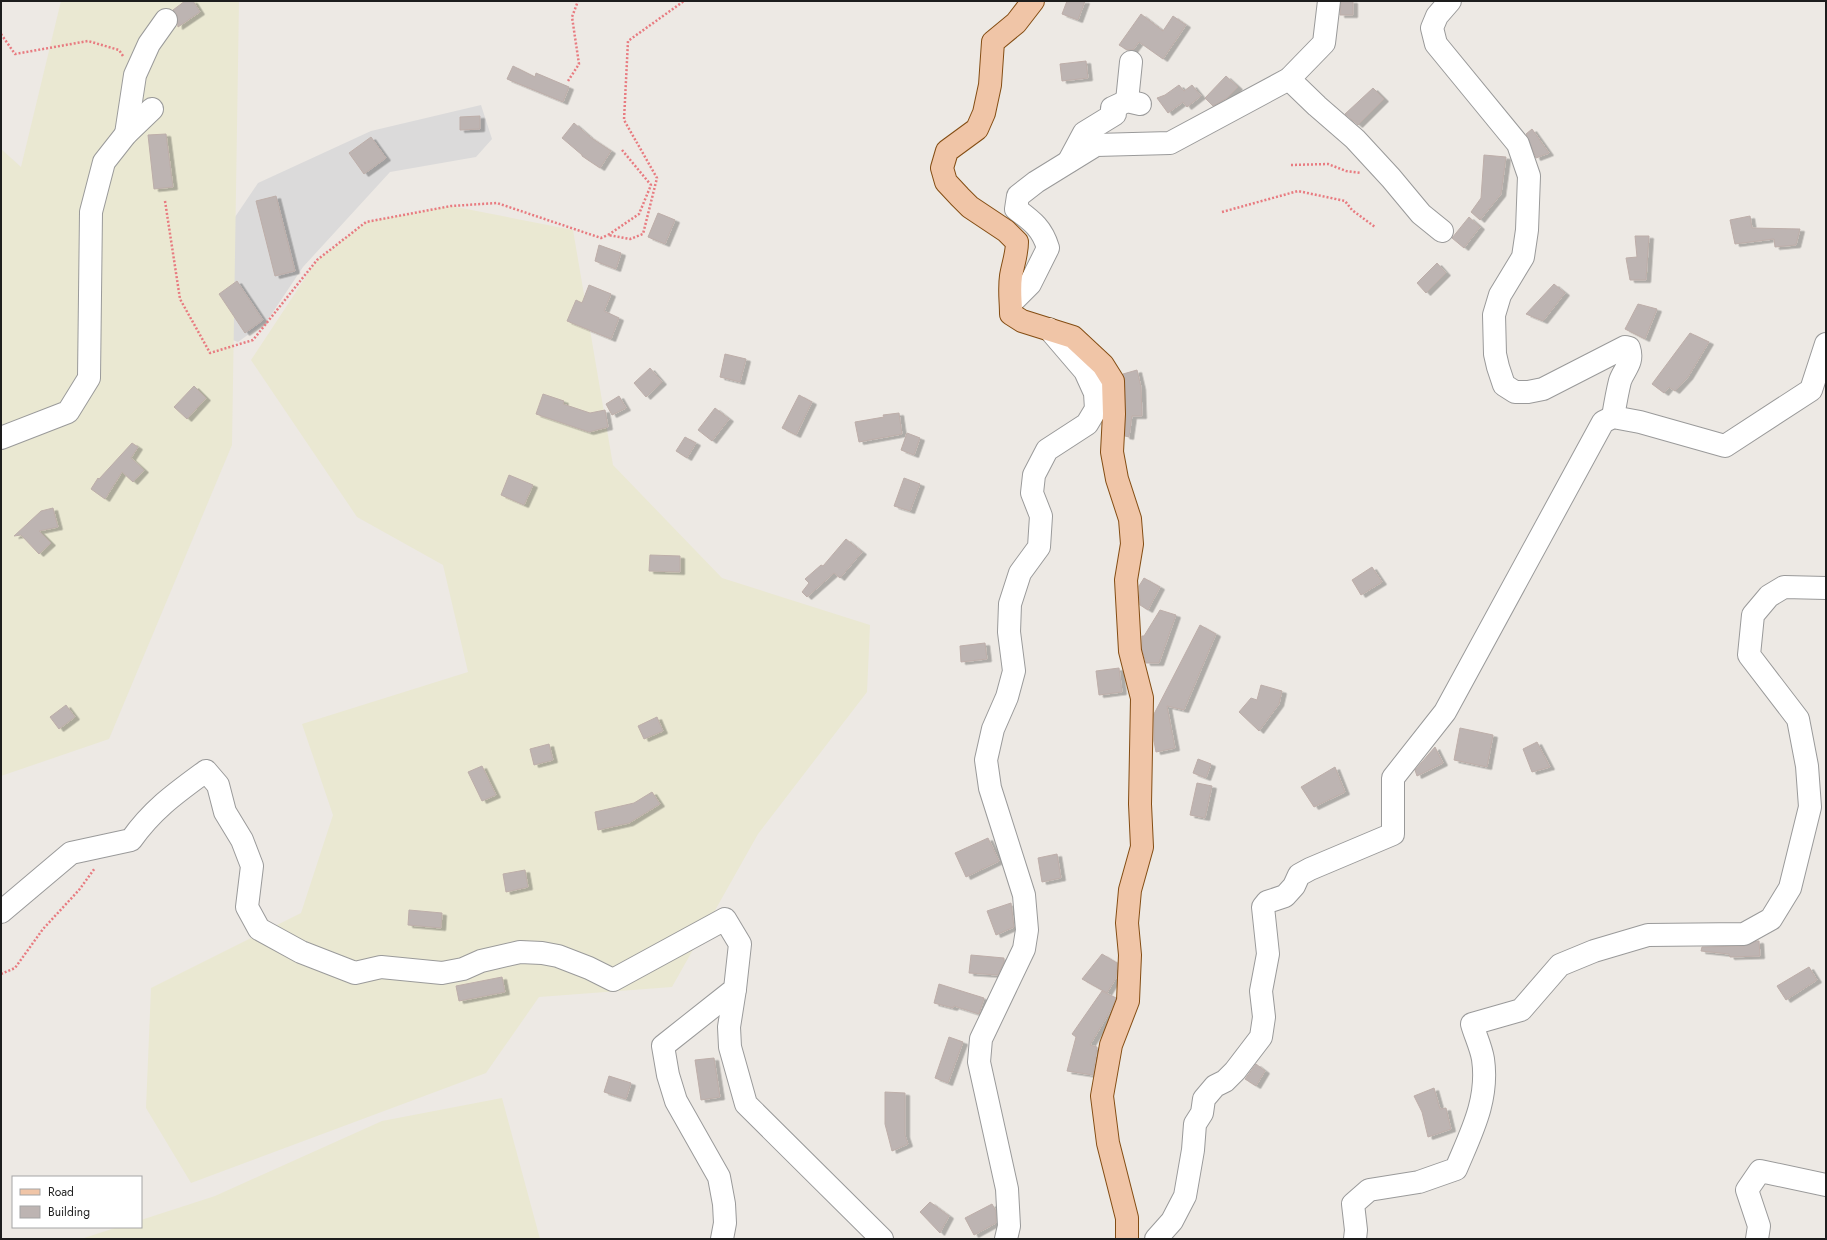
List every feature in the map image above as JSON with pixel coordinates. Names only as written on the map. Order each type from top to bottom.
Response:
[{"type":"main road","points":[[1033,1],[1016,23],[993,42],[990,85],[984,113],[977,129],[947,152],[942,168],[946,182],[970,207],[1006,231],[1018,242],[1018,251],[1011,275],[1009,295],[1012,314],[1022,321],[1073,337],[1103,365],[1113,381],[1114,414],[1112,452],[1116,478],[1130,519],[1132,544],[1126,580],[1130,651],[1142,698],[1140,804],[1142,847],[1130,890],[1127,923],[1130,955],[1128,1000],[1111,1045],[1102,1096],[1108,1143],[1127,1218],[1127,1239]]},
{"type":"street","points":[[1011,303],[1030,284],[1048,248],[1044,234],[1034,223],[1016,209],[1018,196],[1069,161],[1096,145],[1170,143],[1289,79],[1324,43],[1329,1]]},
{"type":"street","points":[[1450,1],[1437,16],[1432,28],[1436,44],[1518,144],[1529,176],[1527,230],[1523,257],[1500,295],[1494,315],[1495,354],[1501,379],[1508,389],[1515,392],[1528,392],[1543,389],[1618,350],[1625,347],[1629,348],[1631,355],[1630,361],[1620,380],[1613,417]]},
{"type":"street","points":[[126,134],[135,75],[149,44],[166,20]]},
{"type":"street","points":[[1069,161],[1084,133],[1115,114],[1112,108],[1134,103],[1131,62]]},
{"type":"street","points":[[1289,79],[1355,139],[1421,214],[1442,231]]},
{"type":"street","points":[[1,438],[68,412],[89,378],[91,212],[104,162],[126,134],[152,110]]},
{"type":"street","points":[[1006,1239],[1009,1226],[1008,1189],[979,1062],[981,1039],[1024,949],[1027,930],[1024,895],[990,788],[986,760],[993,729],[1007,697],[1014,671],[1009,632],[1010,604],[1020,573],[1039,547],[1041,516],[1032,493],[1034,475],[1047,450],[1087,424],[1096,409],[1095,393],[1085,371],[1049,329]]},
{"type":"street","points":[[1156,1239],[1172,1221],[1185,1196],[1193,1150],[1195,1124],[1202,1113],[1204,1099],[1215,1086],[1225,1081],[1235,1071],[1261,1037],[1264,1018],[1261,991],[1268,954],[1263,907],[1267,902],[1285,896],[1294,886],[1299,875],[1393,834],[1393,778],[1445,712],[1604,422],[1613,417],[1640,422],[1725,446],[1811,390],[1826,344]]},
{"type":"street","points":[[1355,1239],[1356,1230],[1353,1204],[1369,1190],[1419,1182],[1456,1169],[1480,1111],[1484,1087],[1483,1059],[1472,1024],[1521,1010],[1560,965],[1594,951],[1648,934],[1744,934],[1771,919],[1790,888],[1810,807],[1807,766],[1798,719],[1749,655],[1753,615],[1769,596],[1784,587],[1826,588]]},
{"type":"street","points":[[1,912],[71,853],[131,840],[144,821],[165,801],[206,771],[218,785],[225,812],[242,840],[252,866],[247,907],[259,929],[302,952],[354,973],[381,967],[442,973],[463,969],[481,961],[520,952],[542,953],[558,956],[589,968],[613,980],[725,919],[740,944],[729,1027],[730,1047],[746,1104],[882,1239]]},
{"type":"street","points":[[722,1239],[725,1223],[724,1204],[719,1177],[676,1101],[668,1075],[663,1046],[734,989]]},
{"type":"street","points":[[1757,1239],[1759,1226],[1747,1190],[1760,1171],[1826,1185]]},
{"type":"path","points":[[568,81],[579,64],[572,17],[578,1]]},
{"type":"path","points":[[608,235],[630,239],[643,234],[657,178],[624,120],[628,41],[684,1]]},
{"type":"path","points":[[1,34],[15,54],[88,41],[119,50],[135,75]]},
{"type":"path","points":[[165,201],[180,299],[210,353],[253,340],[317,260],[366,222],[451,206],[497,203],[601,238],[608,235],[639,214],[651,185],[622,150]]},
{"type":"path","points":[[1291,165],[1328,164],[1346,171],[1362,173],[1380,166]]},
{"type":"path","points":[[1222,212],[1298,191],[1345,201],[1352,210],[1375,227]]},
{"type":"path","points":[[1,974],[15,968],[43,929],[79,890],[95,868],[101,864]]},
{"type":"shaded area","points":[[61,1],[239,1],[232,445],[109,739],[1,776],[1,149],[21,167]]},
{"type":"shaded area","points":[[481,105],[492,139],[476,157],[390,172],[303,267],[267,321],[238,342],[217,334],[212,251],[258,183],[371,131]]},
{"type":"shaded area","points":[[451,206],[573,230],[613,465],[722,578],[870,625],[867,692],[758,834],[672,987],[539,997],[486,1073],[191,1183],[146,1108],[151,988],[301,913],[333,815],[302,724],[468,672],[443,565],[357,517],[251,360],[317,260],[366,222]]},
{"type":"shaded area","points":[[502,1098],[540,1239],[81,1239],[115,1228],[142,1228],[142,1220],[215,1196],[382,1121]]},
{"type":"building","points":[[185,1],[193,1],[200,12],[178,27],[177,15],[173,10]]},
{"type":"building","points":[[1067,1],[1085,1],[1078,20],[1062,14]]},
{"type":"building","points":[[1341,1],[1353,1],[1353,15],[1340,15]]},
{"type":"building","points":[[1141,14],[1163,31],[1173,16],[1186,25],[1163,59],[1139,42],[1133,50],[1127,50],[1119,45]]},
{"type":"building","points":[[1086,61],[1088,78],[1062,81],[1060,64]]},
{"type":"building","points":[[513,66],[535,77],[536,73],[569,87],[563,102],[507,79]]},
{"type":"building","points":[[1226,76],[1238,87],[1227,98],[1213,106],[1205,98]]},
{"type":"building","points":[[1179,85],[1184,91],[1192,85],[1201,96],[1187,107],[1183,102],[1168,113],[1157,98],[1165,95]]},
{"type":"building","points":[[1373,88],[1384,99],[1358,125],[1345,114]]},
{"type":"building","points":[[480,116],[480,129],[460,130],[460,117]]},
{"type":"building","points":[[574,123],[590,137],[611,151],[600,168],[582,156],[562,138]]},
{"type":"building","points":[[1532,129],[1549,153],[1536,158],[1526,134]]},
{"type":"building","points":[[166,134],[173,187],[154,189],[148,135]]},
{"type":"building","points":[[371,137],[386,158],[364,174],[349,153]]},
{"type":"building","points":[[1484,155],[1506,157],[1501,194],[1480,220],[1471,212],[1481,198]]},
{"type":"building","points":[[276,196],[295,271],[275,276],[256,201]]},
{"type":"building","points":[[658,213],[675,220],[665,244],[648,237]]},
{"type":"building","points":[[1750,216],[1752,228],[1800,229],[1796,245],[1775,247],[1774,239],[1735,244],[1730,220]]},
{"type":"building","points":[[1469,217],[1480,227],[1464,248],[1452,238]]},
{"type":"building","points":[[1635,236],[1649,236],[1646,280],[1630,280],[1626,258],[1637,257]]},
{"type":"building","points":[[599,245],[621,253],[616,269],[595,261]]},
{"type":"building","points":[[1437,263],[1446,273],[1426,293],[1417,283]]},
{"type":"building","points":[[237,281],[263,320],[245,333],[219,294]]},
{"type":"building","points":[[1554,284],[1565,293],[1543,321],[1526,314]]},
{"type":"building","points":[[589,285],[611,294],[604,311],[619,318],[611,339],[567,321],[576,300],[582,303]]},
{"type":"building","points":[[1638,304],[1657,309],[1645,339],[1625,329]]},
{"type":"building","points":[[1690,333],[1709,342],[1688,377],[1675,391],[1669,387],[1664,393],[1652,384]]},
{"type":"building","points":[[725,354],[746,359],[740,382],[720,377]]},
{"type":"building","points":[[650,368],[662,382],[646,397],[634,383]]},
{"type":"building","points":[[1137,370],[1141,387],[1142,416],[1132,416],[1129,437],[1125,436],[1125,381],[1123,374]]},
{"type":"building","points":[[194,386],[206,398],[187,419],[174,407]]},
{"type":"building","points":[[543,394],[564,401],[563,404],[590,413],[605,410],[608,427],[589,432],[536,414]]},
{"type":"building","points":[[799,395],[812,402],[796,435],[782,428]]},
{"type":"building","points":[[619,396],[626,408],[612,415],[606,404]]},
{"type":"building","points":[[715,408],[729,419],[712,441],[698,430]]},
{"type":"building","points":[[899,413],[902,434],[859,442],[855,422],[884,417],[883,415]]},
{"type":"building","points":[[907,433],[920,438],[914,455],[901,450]]},
{"type":"building","points":[[685,437],[696,443],[687,458],[676,451]]},
{"type":"building","points":[[132,443],[138,447],[131,458],[144,470],[133,482],[122,472],[105,499],[91,489],[98,478],[99,479]]},
{"type":"building","points":[[509,475],[533,485],[524,505],[501,495]]},
{"type":"building","points":[[904,478],[920,484],[910,511],[894,506]]},
{"type":"building","points":[[53,508],[58,527],[39,531],[51,543],[39,554],[21,535],[14,536],[41,511]]},
{"type":"building","points":[[846,539],[862,552],[840,578],[834,573],[807,597],[802,592],[809,583],[805,579],[821,565],[823,566]]},
{"type":"building","points":[[650,555],[680,556],[680,572],[649,571]]},
{"type":"building","points":[[1372,567],[1382,582],[1361,595],[1352,580]]},
{"type":"building","points":[[1144,578],[1160,587],[1148,610],[1140,605],[1139,586]]},
{"type":"building","points":[[1160,610],[1176,615],[1159,663],[1146,663],[1142,649],[1142,636],[1144,636]]},
{"type":"building","points":[[1200,625],[1216,634],[1184,710],[1167,706],[1175,748],[1156,752],[1154,741],[1154,714]]},
{"type":"building","points":[[985,643],[987,659],[961,662],[960,646]]},
{"type":"building","points":[[1119,668],[1122,692],[1099,695],[1096,671]]},
{"type":"building","points":[[1261,685],[1282,691],[1279,704],[1259,731],[1239,712],[1251,698],[1257,700]]},
{"type":"building","points":[[66,705],[75,717],[59,729],[50,717]]},
{"type":"building","points":[[657,717],[663,731],[644,739],[638,726]]},
{"type":"building","points":[[1460,728],[1493,735],[1487,767],[1454,760]]},
{"type":"building","points":[[1537,742],[1550,767],[1532,772],[1523,749]]},
{"type":"building","points":[[549,744],[553,760],[534,765],[530,749]]},
{"type":"building","points":[[1435,747],[1443,763],[1417,776],[1415,770]]},
{"type":"building","points":[[1198,759],[1211,764],[1206,778],[1193,773]]},
{"type":"building","points":[[482,766],[496,795],[482,801],[468,772]]},
{"type":"building","points":[[1335,767],[1345,792],[1314,807],[1301,787]]},
{"type":"building","points":[[1197,783],[1212,786],[1205,818],[1190,815]]},
{"type":"building","points":[[652,792],[660,804],[629,823],[598,830],[595,812],[634,803]]},
{"type":"building","points":[[988,838],[999,861],[966,877],[955,853]]},
{"type":"building","points":[[1057,854],[1061,878],[1042,882],[1038,858]]},
{"type":"building","points":[[525,870],[528,887],[506,892],[503,874]]},
{"type":"building","points":[[1011,903],[1014,927],[996,935],[987,911]]},
{"type":"building","points":[[409,910],[442,913],[441,928],[408,925]]},
{"type":"building","points":[[1759,941],[1760,956],[1730,957],[1729,954],[1701,951],[1702,947],[1744,946]]},
{"type":"building","points":[[1102,954],[1117,963],[1116,978],[1107,993],[1082,979]]},
{"type":"building","points":[[971,955],[1004,958],[1004,962],[998,975],[969,973]]},
{"type":"building","points":[[1809,967],[1817,980],[1786,1000],[1777,986]]},
{"type":"building","points":[[502,977],[505,992],[459,1001],[456,986]]},
{"type":"building","points":[[939,984],[984,998],[979,1014],[954,1006],[953,1008],[934,1003]]},
{"type":"building","points":[[1102,991],[1116,998],[1112,1008],[1090,1045],[1097,1047],[1093,1075],[1067,1071],[1076,1037],[1072,1034]]},
{"type":"building","points":[[949,1037],[963,1042],[948,1083],[935,1078]]},
{"type":"building","points":[[714,1058],[720,1097],[701,1100],[695,1060]]},
{"type":"building","points":[[1256,1064],[1265,1071],[1256,1086],[1245,1079]]},
{"type":"building","points":[[609,1076],[631,1083],[626,1099],[604,1092]]},
{"type":"building","points":[[1434,1088],[1440,1109],[1446,1108],[1451,1129],[1428,1137],[1422,1112],[1414,1096]]},
{"type":"building","points":[[885,1092],[905,1093],[905,1135],[908,1144],[892,1151],[885,1124]]},
{"type":"building","points":[[930,1202],[949,1216],[940,1233],[920,1212]]},
{"type":"building","points":[[992,1204],[996,1211],[996,1223],[974,1235],[965,1218]]}]
